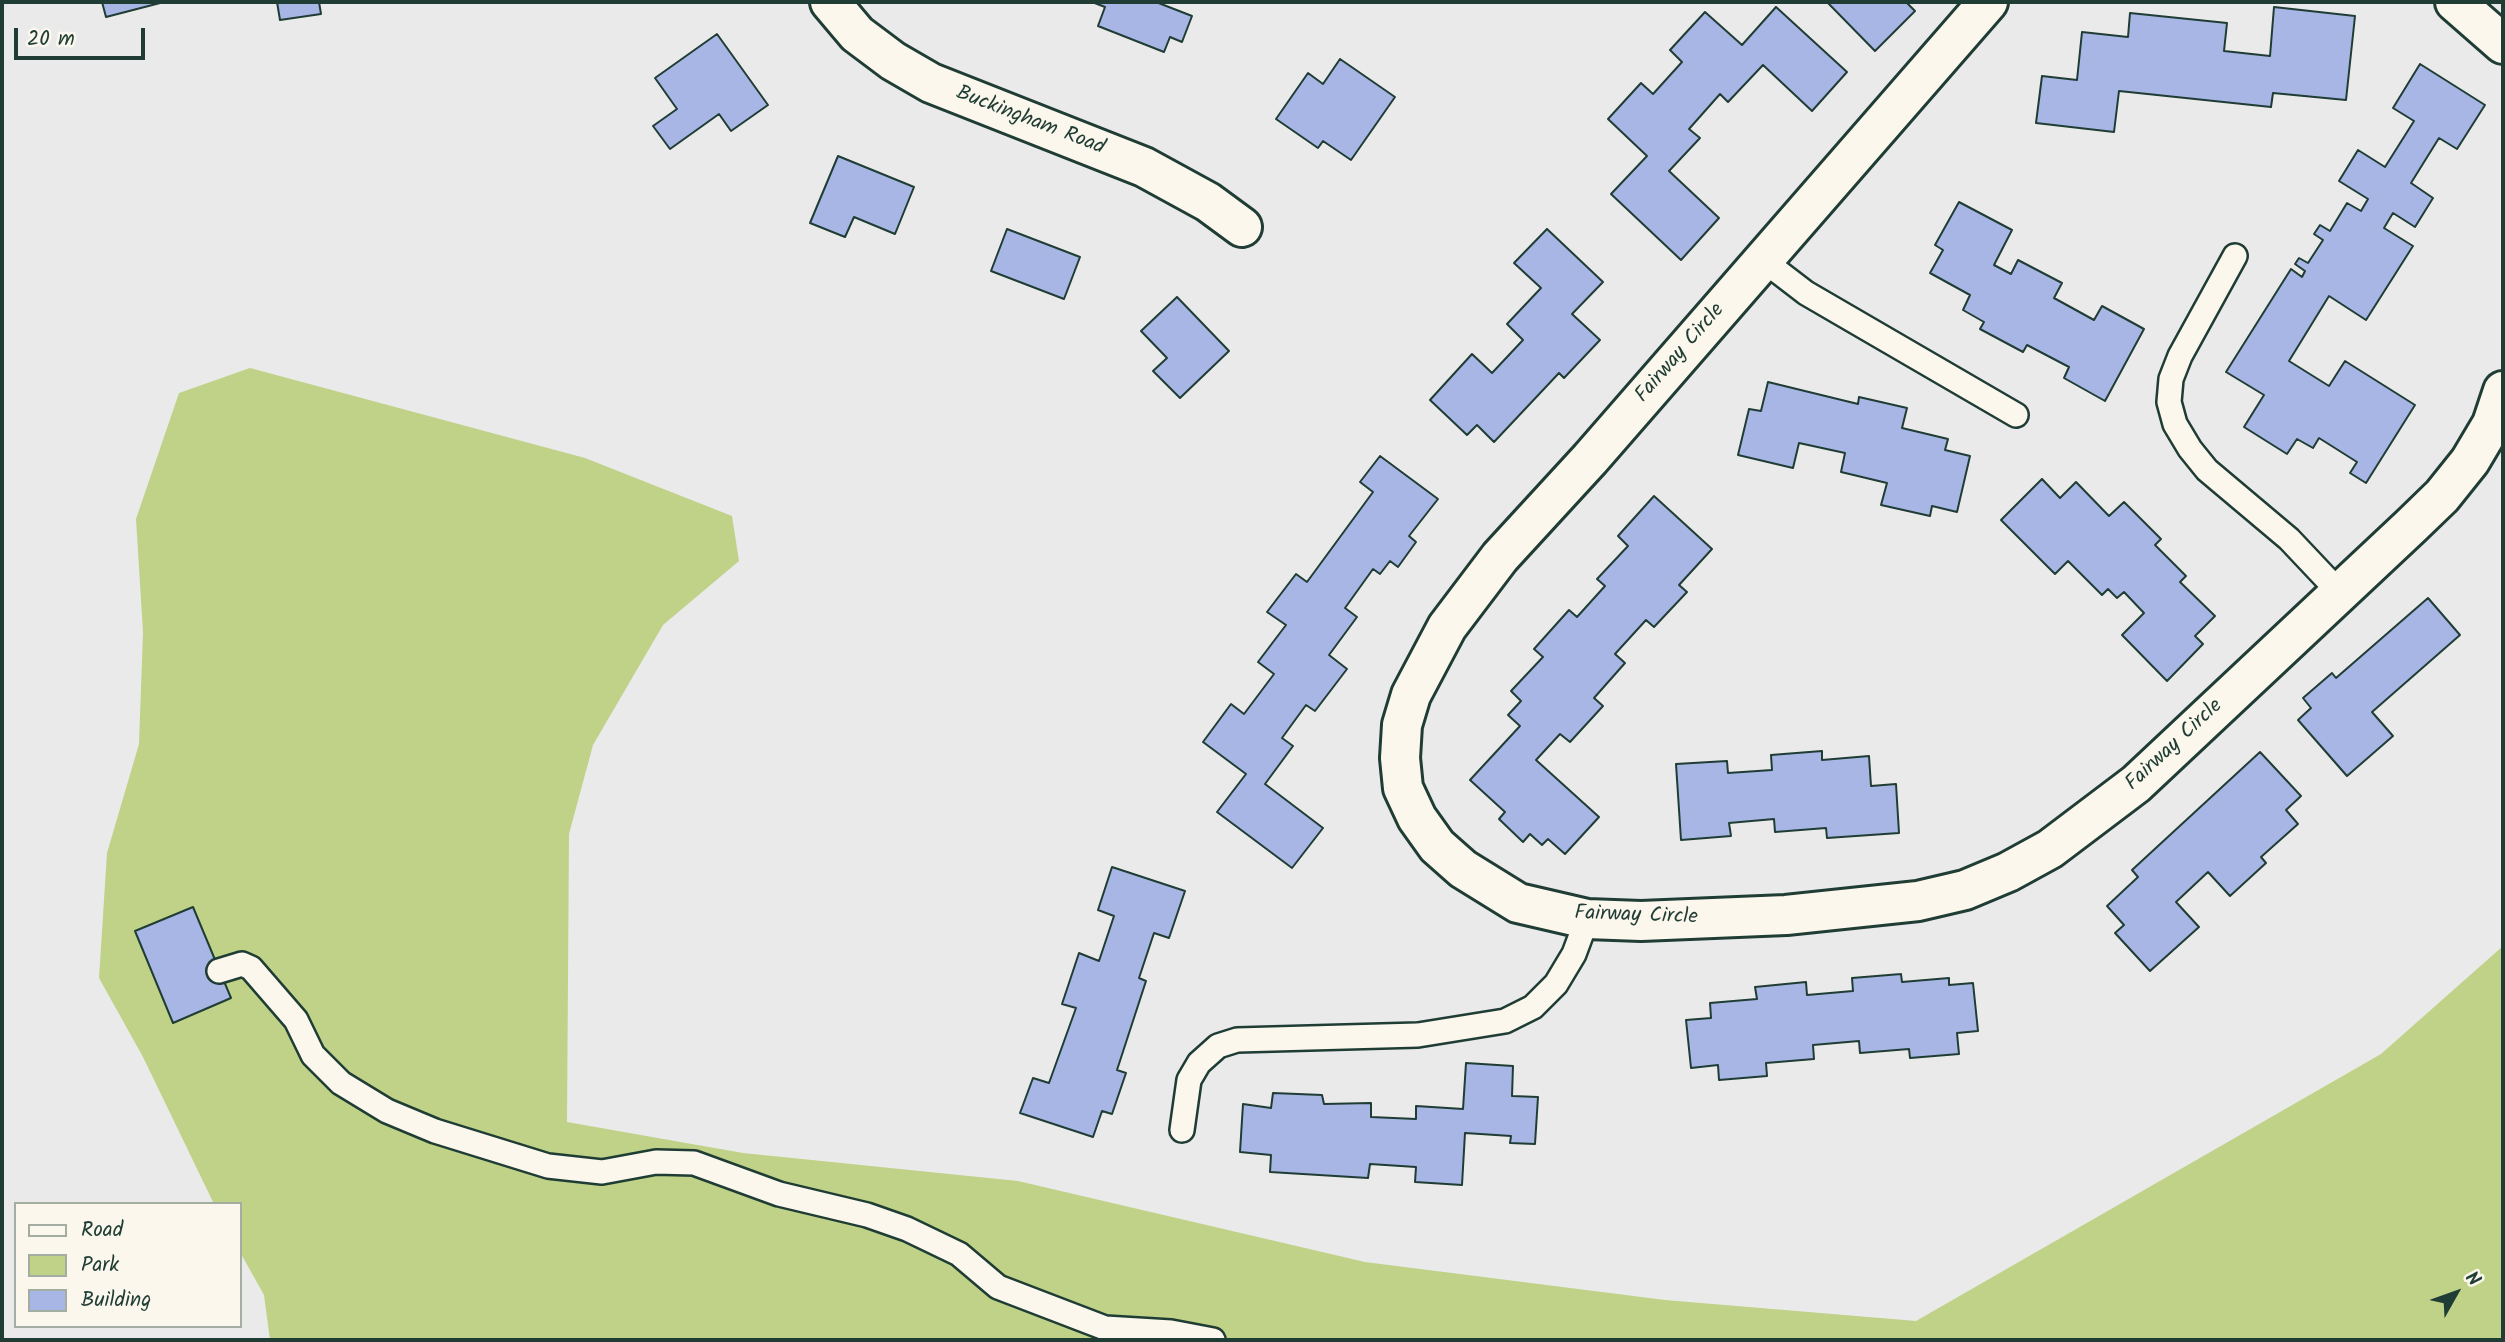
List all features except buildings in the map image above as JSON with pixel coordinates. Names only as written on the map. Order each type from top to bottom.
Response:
[{"type":"street","name":"Buckingham Road","points":[[830,2],[857,34],[893,61],[932,83],[1144,167],[1209,202],[1242,227]]},
{"type":"street","name":"Fairway Circle","points":[[1988,2],[1470,594],[1427,662],[1411,695],[1402,725],[1400,758],[1403,789],[1417,818],[1437,846],[1462,869],[1518,903],[1587,919],[1716,919],[1918,901],[1965,890],[2008,873],[2050,849],[2136,784],[2449,488],[2470,461],[2486,433],[2503,391]]},
{"type":"street","points":[[2455,2],[2503,44]]},
{"type":"lane","points":[[2235,256],[2180,356],[2171,379],[2169,402],[2175,424],[2207,470],[2298,547],[2340,593]]},
{"type":"lane","points":[[1763,260],[1806,293],[2016,415]]},
{"type":"lane","points":[[1182,1129],[1189,1080],[1199,1063],[1218,1046],[1237,1040],[1418,1035],[1505,1021],[1533,1007],[1556,984],[1574,954],[1587,919]]},
{"type":"lane","points":[[219,971],[242,964],[251,968],[296,1020],[313,1055],[341,1083],[387,1111],[435,1130],[548,1166],[601,1172],[656,1162],[694,1163],[779,1194],[867,1215],[907,1228],[958,1254],[998,1287],[1105,1328],[1171,1332],[1213,1340]]},
{"type":"green space","points":[[250,368],[585,458],[732,516],[739,561],[663,625],[593,745],[569,834],[567,1122],[743,1153],[1018,1181],[1365,1262],[1665,1300],[1916,1321],[2381,1054],[2503,946],[2503,1340],[270,1340],[264,1295],[242,1256],[242,1202],[213,1202],[143,1057],[99,978],[107,853],[139,744],[143,632],[136,519],[179,393]]}]
